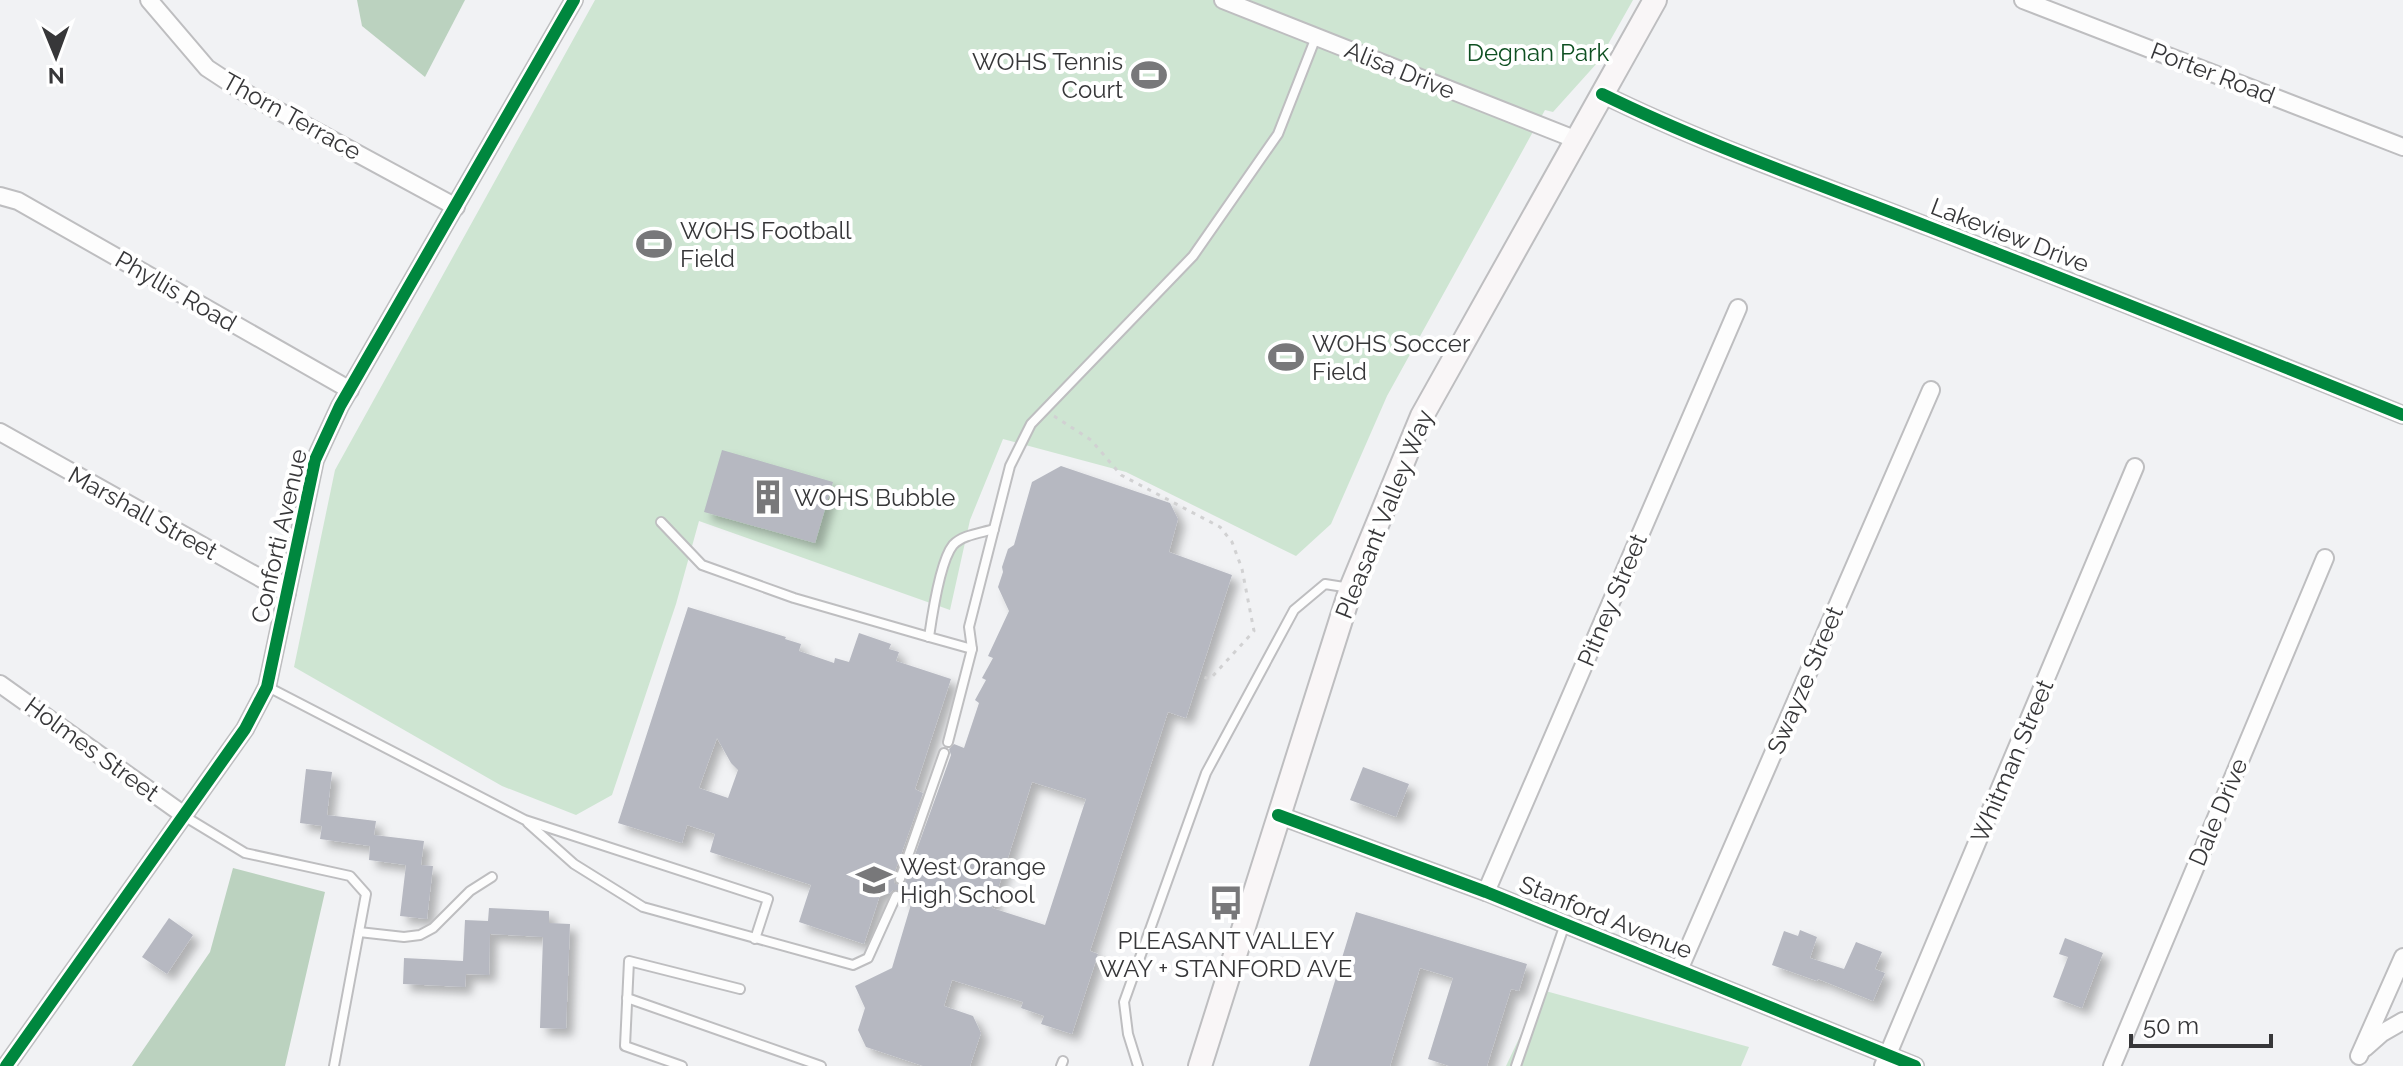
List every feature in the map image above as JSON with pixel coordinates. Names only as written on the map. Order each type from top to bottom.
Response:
[{"type":"main road","name":"Pleasant Valley Way","points":[[1200,1066],[1351,588],[1422,416],[1655,0]]},
{"type":"street","name":"Thorn Terrace","points":[[149,0],[207,68],[242,91],[456,207]]},
{"type":"street","name":"Conforti Avenue","points":[[6,1066],[245,729],[267,687],[315,460],[350,390],[574,0]]},
{"type":"street","name":"Alisa Drive","points":[[1223,0],[1577,140]]},
{"type":"street","name":"Porter Road","points":[[2023,0],[2403,147]]},
{"type":"street","name":"Lakeview Drive","points":[[1602,94],[1644,115],[1730,150],[2167,319],[2403,415]]},
{"type":"street","name":"Phyllis Road","points":[[0,196],[18,201],[350,390]]},
{"type":"street","name":"Pitney Street","points":[[1486,892],[1738,308]]},
{"type":"street","name":"Swayze Street","points":[[1679,970],[1931,390]]},
{"type":"street","name":"Marshall Street","points":[[0,432],[287,593]]},
{"type":"street","name":"Whitman Street","points":[[1886,1061],[2135,467]]},
{"type":"street","name":"Dale Drive","points":[[2112,1066],[2325,558]]},
{"type":"street","name":"Holmes Street","points":[[0,684],[184,815]]},
{"type":"street","name":"Stanford Avenue","points":[[1278,815],[1486,892],[1679,970],[1886,1061],[1915,1066]]},
{"type":"street","points":[[2356,1061],[2403,957]]},
{"type":"street","points":[[2356,1061],[2382,1033],[2403,1021]]},
{"type":"lane","points":[[948,742],[972,649],[969,627],[1010,466],[1031,424],[1193,256],[1278,134],[1316,37]]},
{"type":"lane","points":[[661,522],[702,565],[794,598],[972,649]]},
{"type":"lane","points":[[929,637],[933,603],[951,547],[961,539],[994,529]]},
{"type":"lane","points":[[1138,1066],[1128,1034],[1124,1002],[1206,773],[1294,610],[1325,584],[1351,588]]},
{"type":"lane","points":[[267,687],[525,820],[768,899],[755,939]]},
{"type":"lane","points":[[900,879],[944,753]]},
{"type":"lane","points":[[184,815],[245,853],[350,876],[366,894],[334,1066]]},
{"type":"lane","points":[[525,820],[574,864],[643,907],[853,965],[868,958],[896,896]]},
{"type":"lane","points":[[359,932],[404,937],[420,935],[433,928],[470,891],[492,877]]},
{"type":"lane","points":[[1516,1066],[1565,924]]},
{"type":"lane","points":[[682,1066],[625,1046],[629,961],[740,989]]},
{"type":"lane","points":[[627,998],[821,1066]]},
{"type":"path","points":[[1045,410],[1091,440],[1121,475],[1220,527],[1232,542],[1242,569],[1254,631],[1210,679],[1199,676]]},
{"type":"green space","points":[[357,0],[465,0],[425,77],[362,26]]},
{"type":"green space","name":"Degnan Park","points":[[595,0],[1633,0],[1598,62],[1553,112],[1545,110],[1387,396],[1331,524],[1296,556],[1126,472],[1003,439],[970,520],[950,610],[699,521],[676,604],[612,795],[576,815],[502,786],[294,667],[335,470]]},
{"type":"green space","points":[[233,868],[325,892],[285,1066],[132,1066],[210,952]]},
{"type":"green space","points":[[1542,990],[1749,1047],[1741,1066],[1506,1066]]},
{"type":"building","name":"WOHS Bubble","points":[[722,450],[833,482],[815,543],[704,512]]},
{"type":"building","name":"West Orange High School","points":[[1061,466],[1170,503],[1178,519],[1169,552],[1232,575],[1186,718],[1168,712],[1090,951],[1098,954],[1072,1034],[1041,1024],[1044,1016],[1021,1008],[1023,1002],[952,980],[944,1006],[973,1016],[981,1033],[970,1066],[923,1066],[866,1047],[858,1030],[865,1008],[855,986],[892,968],[912,901],[903,898],[900,890],[889,894],[881,892],[864,944],[799,922],[811,885],[710,852],[715,834],[687,825],[682,843],[618,823],[688,607],[786,637],[801,644],[799,651],[834,663],[835,658],[849,662],[859,633],[891,644],[889,649],[899,652],[896,661],[951,679],[915,789],[923,793],[893,877],[895,884],[904,885],[951,755],[949,749],[954,744],[964,748],[979,703],[975,700],[986,680],[982,678],[993,658],[988,656],[1009,611],[998,587],[1032,482]],"holes":[[[717,738],[738,770],[728,798],[699,788]],[[1032,782],[1086,799],[1045,925],[992,908]]]},
{"type":"building","points":[[1363,767],[1409,784],[1396,817],[1350,800]]},
{"type":"building","points":[[306,769],[332,772],[327,815],[376,821],[374,835],[424,841],[421,865],[433,866],[427,919],[400,916],[406,865],[369,860],[370,846],[320,839],[322,826],[300,823]]},
{"type":"building","points":[[489,908],[549,911],[549,923],[570,924],[566,1029],[540,1028],[543,937],[490,934],[489,975],[466,974],[465,987],[403,984],[404,958],[463,961],[465,920],[488,921]]},
{"type":"building","points":[[1356,912],[1527,964],[1519,991],[1511,989],[1487,1066],[1449,1066],[1428,1059],[1453,978],[1420,968],[1390,1066],[1309,1066]]},
{"type":"building","points":[[169,918],[193,935],[167,974],[142,957]]},
{"type":"building","points":[[1800,930],[1817,937],[1810,958],[1844,969],[1856,942],[1882,952],[1875,969],[1885,973],[1873,1001],[1772,965],[1784,931],[1798,936]]},
{"type":"building","points":[[2065,938],[2103,953],[2082,1008],[2053,997],[2068,957],[2059,954]]},
{"type":"cycle path","points":[[6,1066],[245,729],[267,687],[315,460],[340,406],[574,0]]},
{"type":"cycle path","points":[[1602,94],[1723,148],[2048,273],[2403,415]]},
{"type":"cycle path","points":[[1278,815],[1486,892],[1915,1066]]},
{"type":"place","name":"WOHS Tennis Court","points":[[1149,75]]},
{"type":"place","name":"WOHS Football Field","points":[[654,244]]},
{"type":"place","name":"WOHS Soccer Field","points":[[1286,357]]},
{"type":"place","name":"WOHS Bubble","points":[[768,497]]},
{"type":"place","name":"West Orange High School","points":[[874,880]]},
{"type":"place","name":"PLEASANT VALLEY WAY + STANFORD AVE","points":[[1226,903]]}]
